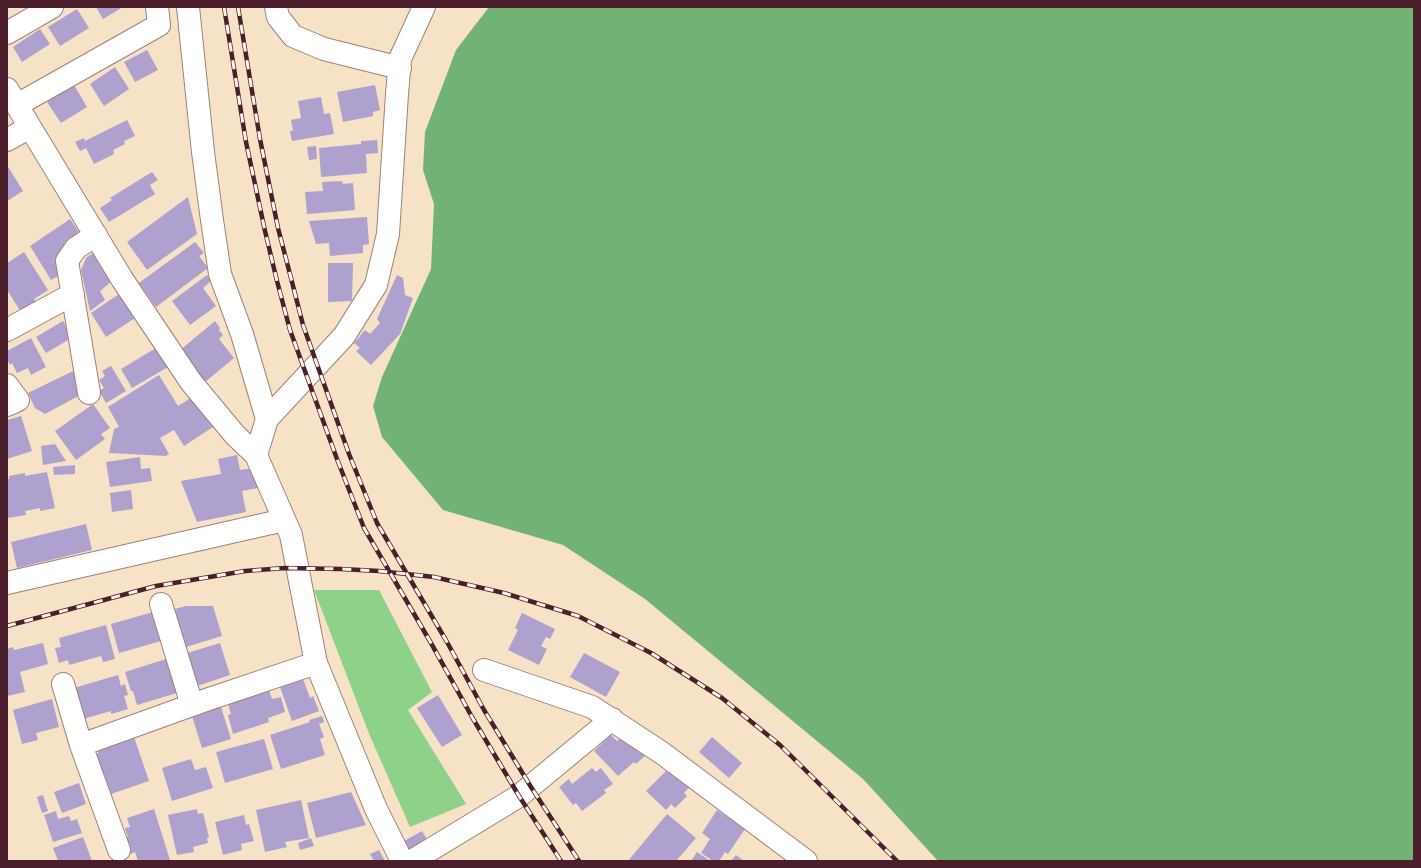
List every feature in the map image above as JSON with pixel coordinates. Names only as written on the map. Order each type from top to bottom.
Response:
[{"type":"street","points":[[7,33],[52,7]]},
{"type":"street","points":[[157,7],[159,25],[12,97],[122,279],[191,382],[235,436],[256,455],[291,535],[316,663],[376,809],[402,861]]},
{"type":"street","points":[[188,7],[203,152],[220,274],[242,334],[267,418]]},
{"type":"street","points":[[276,7],[278,17],[293,36],[324,49],[400,68]]},
{"type":"street","points":[[256,455],[267,418],[344,336],[376,285],[388,234],[400,59],[424,7]]},
{"type":"street","points":[[7,140],[30,127]]},
{"type":"street","points":[[89,392],[68,261],[76,248],[96,235]]},
{"type":"street","points":[[7,330],[73,294]]},
{"type":"street","points":[[7,385],[18,400],[7,406]]},
{"type":"street","points":[[7,583],[284,520]]},
{"type":"street","points":[[161,604],[192,705]]},
{"type":"street","points":[[81,745],[316,663]]},
{"type":"street","points":[[484,670],[592,706],[662,753],[806,861]]},
{"type":"street","points":[[63,684],[81,745],[119,850]]},
{"type":"street","points":[[412,861],[519,796],[612,719]]},
{"type":"green space","points":[[489,7],[1414,7],[1414,861],[938,861],[863,779],[645,599],[563,545],[443,510],[382,437],[373,406],[382,377],[431,269],[434,204],[423,170],[425,132],[456,50]]},
{"type":"green space","points":[[314,590],[379,590],[432,692],[408,710],[466,804],[410,827],[370,736]]},
{"type":"building","points":[[96,7],[123,7],[103,19]]},
{"type":"building","points":[[77,9],[89,28],[60,46],[48,27]]},
{"type":"building","points":[[40,29],[50,44],[22,62],[13,47]]},
{"type":"building","points":[[147,50],[158,70],[135,82],[124,62]]},
{"type":"building","points":[[115,67],[129,89],[104,106],[90,84]]},
{"type":"building","points":[[74,85],[87,107],[61,123],[47,102]]},
{"type":"building","points":[[375,85],[380,110],[373,112],[373,116],[343,122],[337,92]]},
{"type":"building","points":[[321,97],[324,114],[330,113],[334,134],[292,141],[290,131],[293,131],[291,120],[301,118],[298,101]]},
{"type":"building","points":[[127,120],[135,136],[124,141],[125,144],[113,150],[114,154],[94,164],[86,148],[80,151],[75,142],[84,138],[85,141]]},
{"type":"building","points":[[377,140],[378,153],[366,154],[367,173],[321,177],[319,148],[361,144],[361,141]]},
{"type":"building","points":[[316,146],[317,159],[309,160],[307,147]]},
{"type":"building","points":[[7,165],[23,191],[7,201]]},
{"type":"building","points":[[152,172],[158,180],[150,185],[155,194],[109,222],[100,208],[112,200],[110,198]]},
{"type":"building","points":[[342,181],[343,184],[353,183],[355,210],[307,214],[305,192],[323,191],[322,182]]},
{"type":"building","points":[[188,197],[197,234],[147,270],[127,242]]},
{"type":"building","points":[[367,217],[369,244],[363,245],[363,253],[330,256],[329,243],[316,244],[309,221]]},
{"type":"building","points":[[70,219],[79,232],[65,242],[58,263],[64,273],[51,280],[30,246]]},
{"type":"building","points":[[195,242],[204,253],[199,256],[208,268],[156,307],[139,283]]},
{"type":"building","points":[[24,252],[48,290],[34,299],[36,302],[21,312],[7,290],[7,263]]},
{"type":"building","points":[[93,253],[112,281],[100,291],[105,300],[90,311],[81,270],[86,258]]},
{"type":"building","points":[[328,263],[353,263],[352,301],[328,302]]},
{"type":"building","points":[[207,275],[211,281],[203,288],[216,306],[190,325],[172,301]]},
{"type":"building","points":[[397,275],[403,278],[405,295],[413,298],[400,334],[371,365],[356,351],[360,348],[354,343],[365,330],[370,334],[380,323],[377,319]]},
{"type":"building","points":[[119,294],[135,318],[106,337],[91,313]]},
{"type":"building","points":[[63,321],[73,337],[46,353],[36,337]]},
{"type":"building","points":[[215,321],[223,335],[219,339],[234,358],[205,382],[179,351]]},
{"type":"building","points":[[31,338],[46,367],[31,375],[28,368],[17,373],[12,363],[10,365],[7,359],[7,351]]},
{"type":"building","points":[[156,348],[168,367],[132,388],[121,369]]},
{"type":"building","points":[[111,366],[126,391],[106,403],[99,391],[104,388],[99,380],[105,376],[102,371]]},
{"type":"building","points":[[77,369],[82,394],[45,414],[35,408],[28,393]]},
{"type":"building","points":[[159,375],[178,406],[194,396],[213,427],[184,446],[174,430],[160,438],[169,454],[166,456],[109,453],[114,429],[119,427],[108,407]]},
{"type":"building","points":[[93,404],[110,428],[101,434],[105,439],[76,460],[55,431]]},
{"type":"building","points":[[21,416],[32,451],[7,459],[7,420]]},
{"type":"building","points":[[55,444],[66,461],[43,465],[41,446]]},
{"type":"building","points":[[237,455],[240,470],[254,468],[258,488],[242,491],[246,512],[197,522],[181,481],[221,474],[218,459]]},
{"type":"building","points":[[140,457],[141,469],[150,468],[152,481],[110,487],[106,462]]},
{"type":"building","points":[[75,465],[75,474],[54,475],[53,467]]},
{"type":"building","points":[[47,472],[55,508],[40,511],[40,508],[25,511],[26,515],[7,518],[7,479],[9,479],[9,476],[25,473],[25,476]]},
{"type":"building","points":[[131,490],[133,509],[112,512],[110,493]]},
{"type":"building","points":[[86,524],[92,550],[17,568],[11,542]]},
{"type":"building","points":[[186,606],[213,606],[222,636],[186,647],[183,638],[180,639],[171,610]]},
{"type":"building","points":[[153,612],[161,641],[119,653],[111,624]]},
{"type":"building","points":[[522,613],[555,629],[550,639],[546,637],[541,646],[547,649],[539,665],[508,650],[518,630],[515,628]]},
{"type":"building","points":[[106,625],[115,659],[103,662],[101,656],[69,665],[68,660],[59,663],[55,648],[61,647],[59,638]]},
{"type":"building","points":[[43,643],[48,664],[20,672],[25,692],[7,696],[7,649],[13,647],[14,650]]},
{"type":"building","points":[[220,643],[230,675],[194,687],[184,654]]},
{"type":"building","points":[[584,653],[620,672],[606,697],[570,677]]},
{"type":"building","points":[[166,659],[177,693],[137,705],[125,672]]},
{"type":"building","points":[[118,675],[121,686],[125,684],[128,695],[124,696],[128,709],[111,714],[111,711],[83,719],[74,688]]},
{"type":"building","points":[[303,679],[310,698],[313,696],[319,711],[292,721],[280,687]]},
{"type":"building","points":[[269,690],[272,699],[281,697],[285,712],[268,718],[269,722],[233,734],[228,715],[231,714],[228,704]]},
{"type":"building","points":[[438,695],[462,735],[442,747],[417,708]]},
{"type":"building","points":[[52,699],[59,727],[36,733],[38,740],[22,744],[13,710]]},
{"type":"building","points":[[221,707],[231,739],[202,748],[192,716]]},
{"type":"building","points":[[322,716],[324,722],[319,724],[324,737],[320,739],[325,755],[281,769],[270,735],[310,722],[309,720]]},
{"type":"building","points":[[627,732],[648,753],[636,764],[634,762],[618,776],[594,751],[611,735],[617,741]]},
{"type":"building","points":[[134,737],[149,781],[108,795],[95,758],[100,749]]},
{"type":"building","points":[[712,737],[742,763],[729,778],[699,752]]},
{"type":"building","points":[[264,739],[273,769],[225,783],[216,752]]},
{"type":"building","points":[[191,759],[195,770],[206,767],[213,788],[172,801],[162,768]]},
{"type":"building","points":[[674,763],[693,783],[684,793],[687,796],[675,808],[671,804],[666,810],[646,791]]},
{"type":"building","points":[[592,768],[596,772],[601,768],[613,784],[604,790],[606,793],[582,811],[576,803],[573,805],[559,787],[569,779],[572,784]]},
{"type":"building","points":[[79,783],[86,804],[62,813],[54,792]]},
{"type":"building","points":[[351,792],[366,825],[316,838],[307,803]]},
{"type":"building","points":[[43,795],[48,811],[42,813],[37,797]]},
{"type":"building","points":[[301,800],[309,838],[285,842],[287,847],[265,852],[256,810]]},
{"type":"building","points":[[154,809],[170,860],[138,861],[135,852],[131,854],[126,838],[128,837],[125,828],[130,827],[127,818]]},
{"type":"building","points":[[197,809],[198,814],[203,813],[209,837],[207,838],[208,843],[193,847],[194,852],[177,855],[168,815]]},
{"type":"building","points":[[717,810],[745,829],[728,854],[725,852],[719,861],[713,861],[701,853],[710,839],[702,833]]},
{"type":"building","points":[[56,811],[58,819],[69,816],[71,821],[77,819],[82,833],[53,842],[44,815]]},
{"type":"building","points":[[667,814],[696,838],[676,861],[628,861]]},
{"type":"building","points":[[244,815],[246,825],[249,824],[254,841],[241,844],[242,850],[223,855],[215,822]]},
{"type":"building","points":[[422,831],[428,841],[409,851],[404,841]]},
{"type":"building","points":[[83,837],[92,861],[58,861],[53,848]]},
{"type":"building","points":[[311,838],[314,846],[300,850],[298,843]]},
{"type":"building","points":[[379,850],[385,861],[374,861],[370,854]]},
{"type":"building","points":[[697,852],[710,861],[691,861]]},
{"type":"building","points":[[736,855],[744,861],[731,861]]},
{"type":"railway","points":[[224,7],[246,142],[265,231],[290,330],[364,528],[472,717],[519,796],[561,861]]},
{"type":"railway","points":[[238,7],[260,139],[278,228],[303,325],[349,454],[377,523],[447,642],[484,710],[531,787],[579,861]]},
{"type":"railway","points":[[7,626],[156,586],[245,571],[285,568],[379,571],[434,577],[504,593],[578,616],[651,653],[722,698],[780,745],[897,861]]}]
